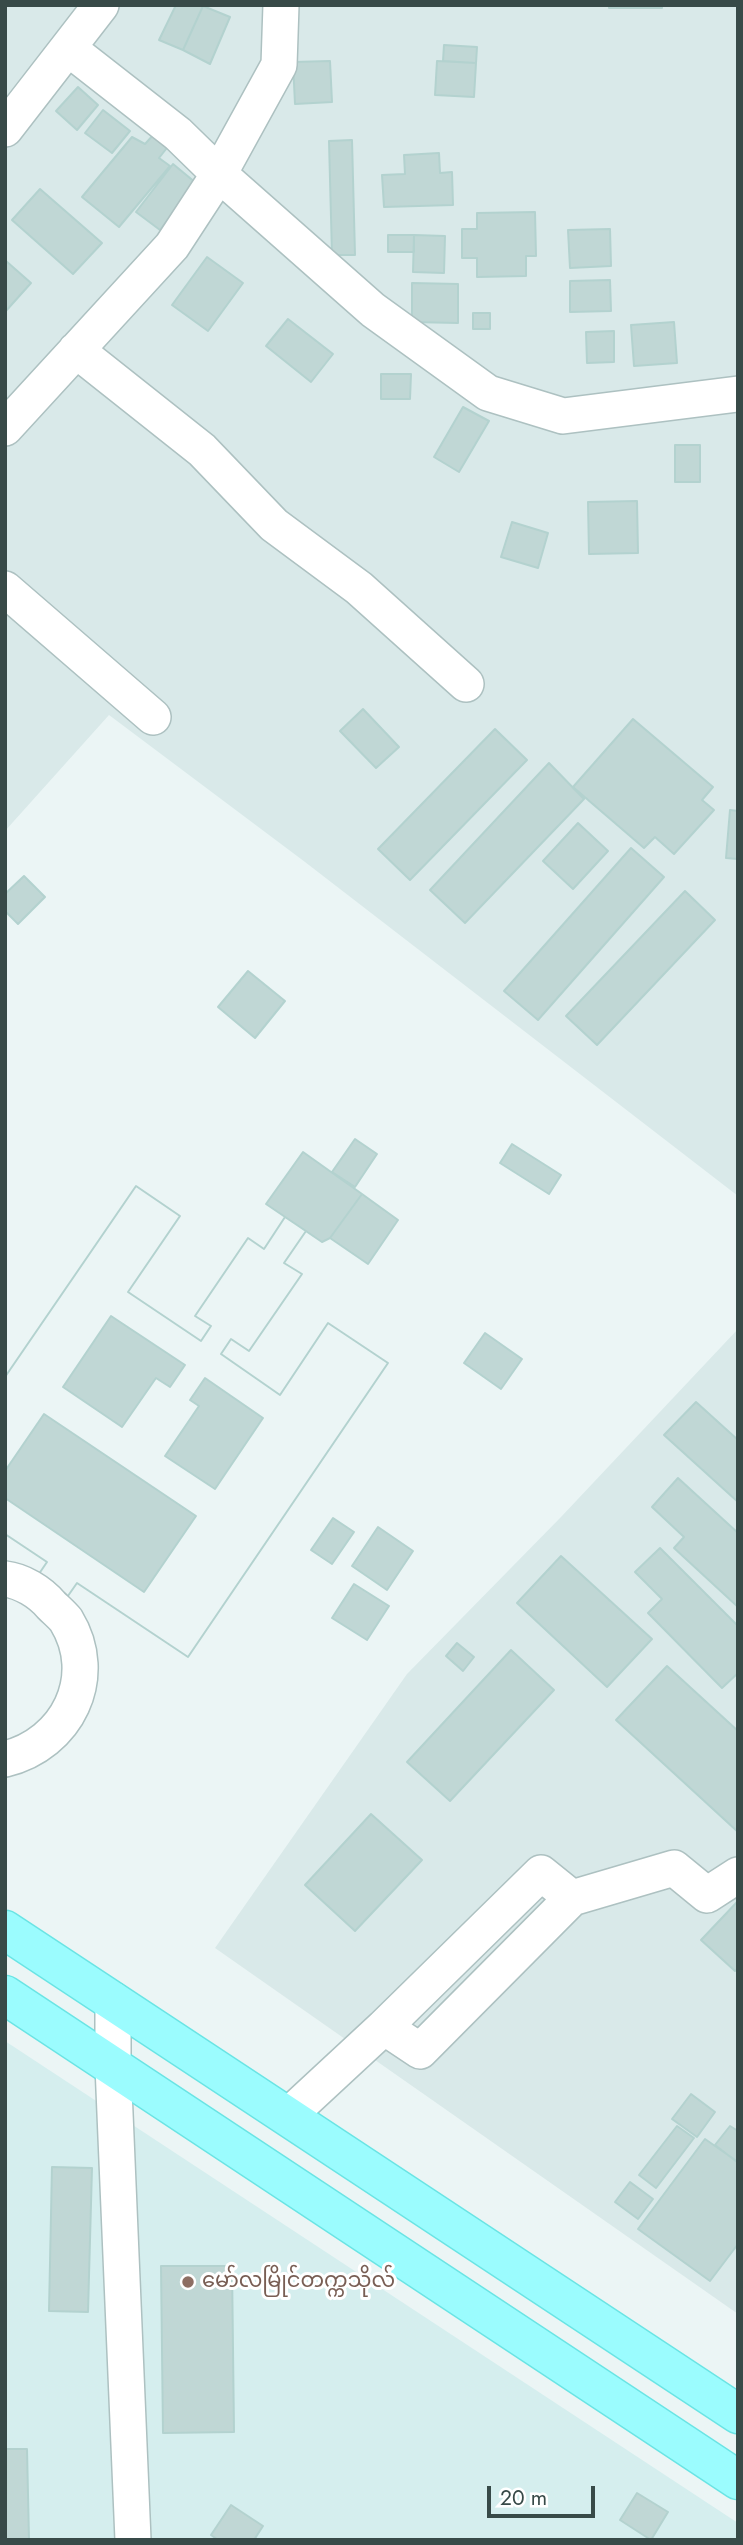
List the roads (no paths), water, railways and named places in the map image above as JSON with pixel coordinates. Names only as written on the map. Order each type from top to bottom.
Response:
[{"type":"main road","points":[[5,1930],[738,2414]]},
{"type":"main road","points":[[5,1995],[738,2480]]},
{"type":"main road","points":[[646,2420],[673,2371]]},
{"type":"street","points":[[5,129],[101,5]]},
{"type":"street","points":[[5,428],[172,246],[219,174],[279,65],[281,5]]},
{"type":"street","points":[[68,48],[178,134],[219,174],[373,310],[488,393],[563,416],[738,394]]},
{"type":"street","points":[[76,350],[202,450],[274,525],[359,588],[466,684]]},
{"type":"street","points":[[5,589],[153,717]]},
{"type":"street","points":[[5,1579],[13,1580],[42,1595],[66,1620],[78,1650],[79,1682],[69,1713],[51,1737],[25,1754],[5,1759]]},
{"type":"street","points":[[288,2116],[384,2027],[541,1873],[572,1898],[674,1868],[707,1895],[738,1875]]},
{"type":"street","points":[[113,2000],[113,2066],[133,2540]]},
{"type":"place","name":"မော်လမြိုင်တက္ကသိုလ်","points":[[188,2282]]}]
